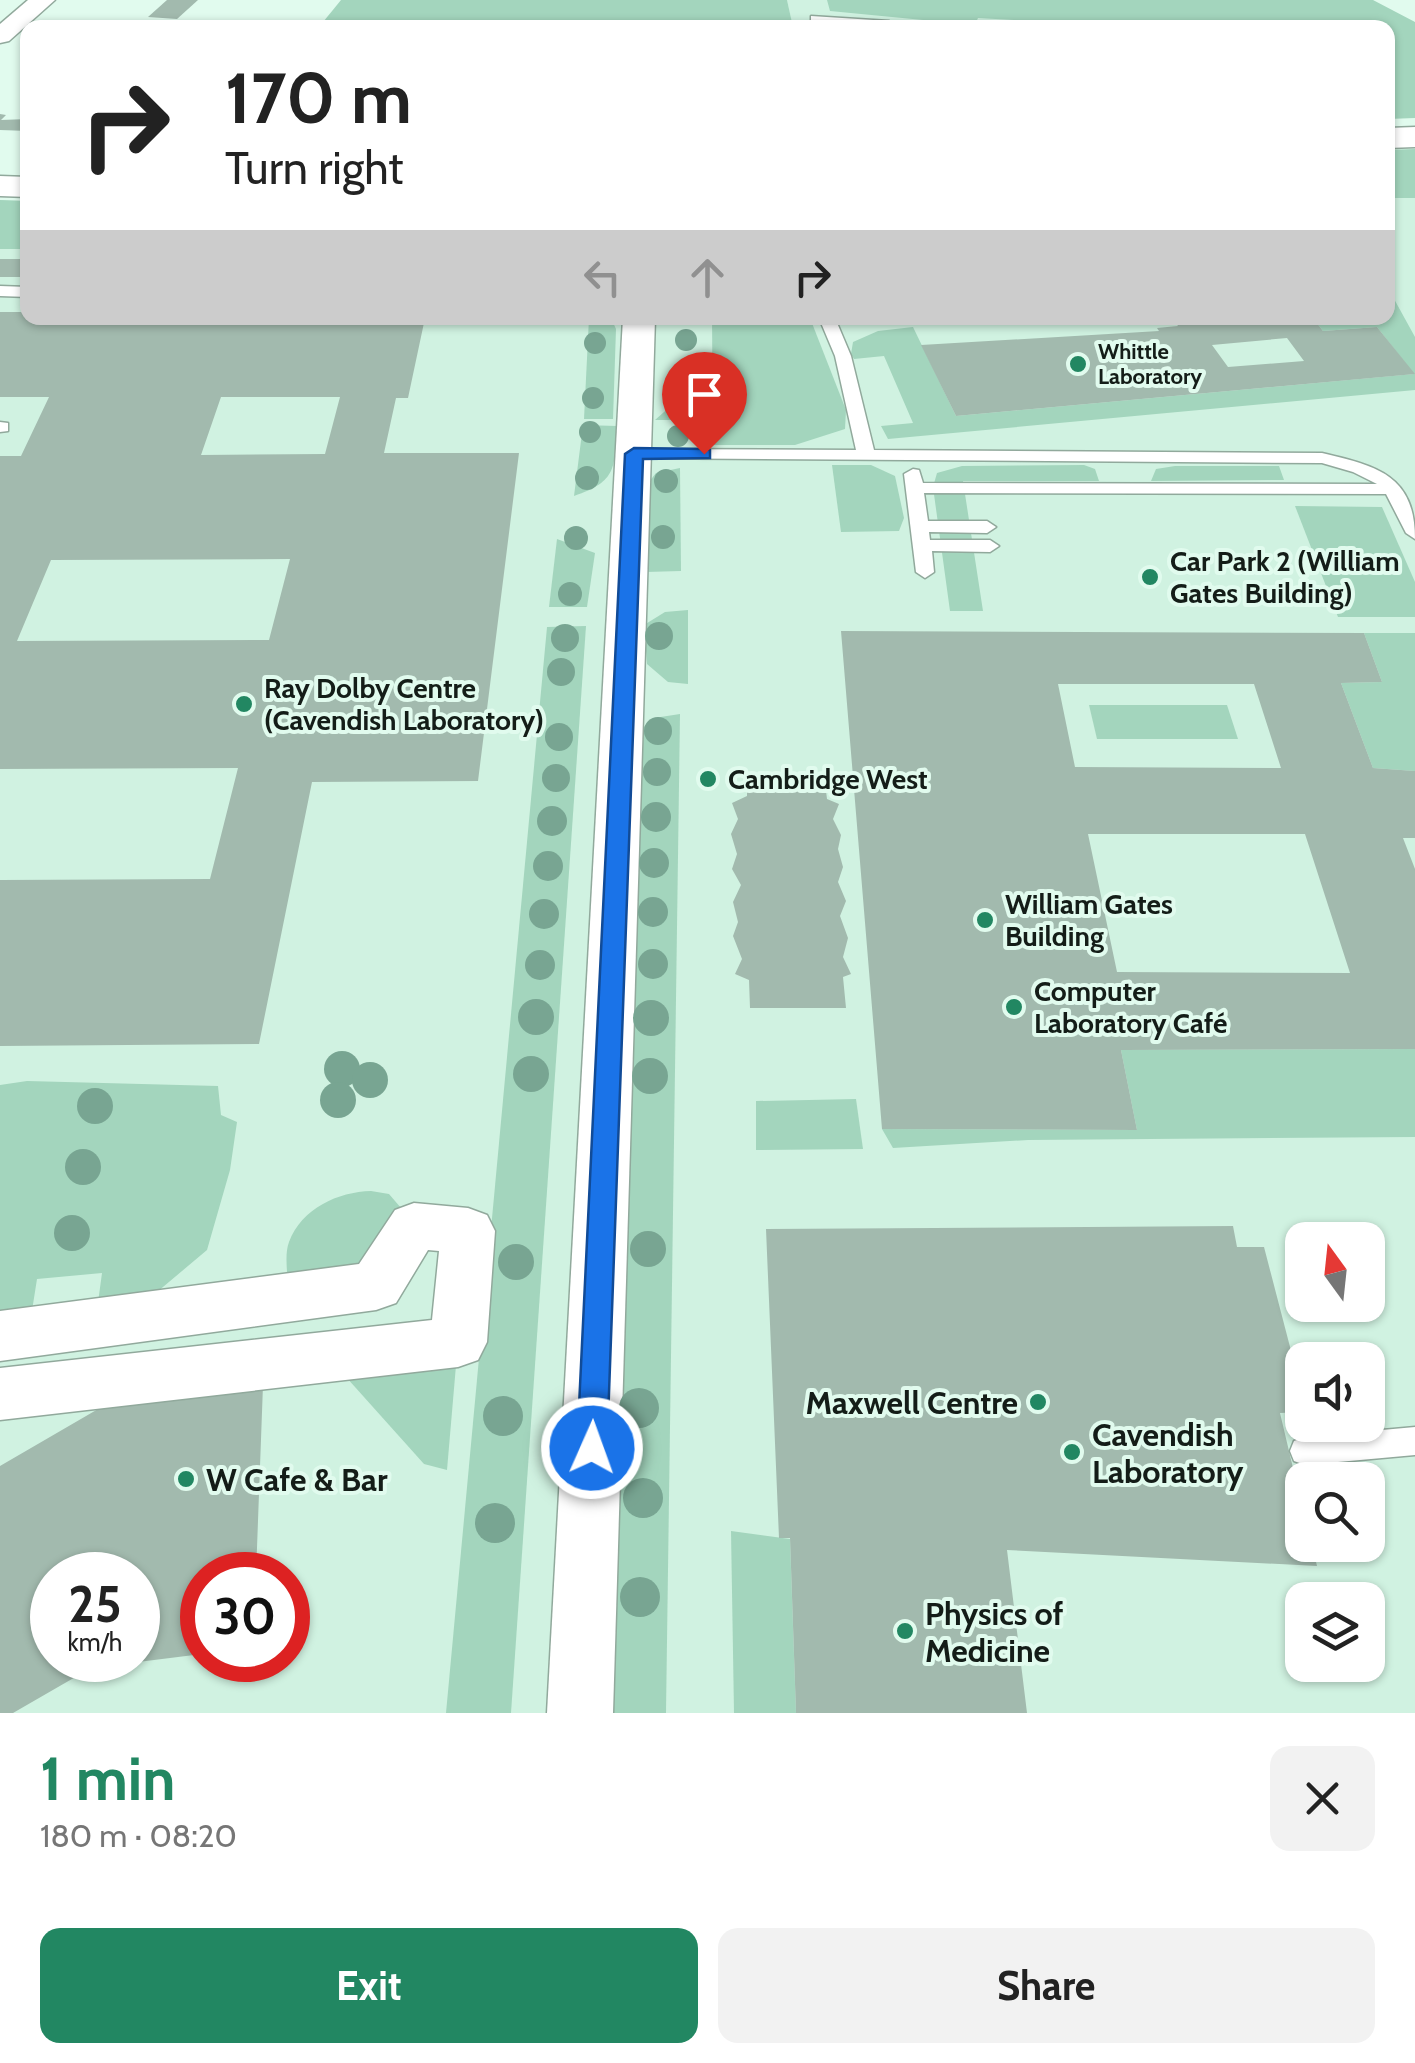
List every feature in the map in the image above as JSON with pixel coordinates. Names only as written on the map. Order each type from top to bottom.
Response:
[{"type":"street","points":[[0,36],[43,0]]},
{"type":"street","points":[[580,1713],[638,325]]},
{"type":"street","points":[[0,1336],[376,1286],[414,1226],[468,1231],[458,1342],[0,1394]]},
{"type":"lane","points":[[830,325],[848,374],[866,455]]},
{"type":"lane","points":[[634,454],[1322,458],[1362,468],[1395,489],[1415,533]]},
{"type":"lane","points":[[910,456],[925,572]]},
{"type":"lane","points":[[915,488],[1395,489]]},
{"type":"lane","points":[[921,535],[988,536]]},
{"type":"lane","points":[[1304,1451],[1415,1441]]},
{"type":"shaded area","points":[[341,0],[787,0],[791,20],[325,20]]},
{"type":"shaded area","points":[[787,0],[1230,0],[1040,20],[791,20]]},
{"type":"shaded area","points":[[827,0],[1373,0],[1415,22],[1415,118],[1395,119],[1395,20],[923,20],[830,11]]},
{"type":"shaded area","name":"Cambridge West","points":[[1415,149],[1415,1713],[0,1713],[0,200],[20,201],[20,325],[1395,325],[1395,150]]},
{"type":"shaded area","points":[[1415,149],[1415,198],[1395,198],[1395,150]]},
{"type":"shaded area","points":[[0,200],[20,201],[20,249],[0,249]]},
{"type":"shaded area","points":[[1395,301],[1415,337],[1415,390],[888,439],[881,426],[913,423],[884,356],[854,359],[851,354],[853,342],[878,331],[913,327],[956,416],[1414,374],[1377,327],[1323,331],[1318,325],[1395,325]]},
{"type":"shaded area","points":[[589,325],[614,325],[613,419],[584,419]]},
{"type":"shaded area","points":[[712,325],[813,325],[846,410],[845,429],[795,445],[713,445]]},
{"type":"shaded area","points":[[678,362],[692,363],[690,420],[655,420],[672,405],[671,372]]},
{"type":"shaded area","points":[[583,425],[617,426],[614,463],[599,485],[574,496]]},
{"type":"shaded area","points":[[832,465],[871,465],[895,476],[904,518],[899,531],[841,532]]},
{"type":"shaded area","points":[[1084,465],[1095,469],[1099,481],[963,481],[983,611],[950,611],[933,487],[937,473],[962,466]]},
{"type":"shaded area","points":[[1279,466],[1284,480],[1151,481],[1156,469]]},
{"type":"shaded area","points":[[680,468],[681,571],[646,572],[645,487],[656,473]]},
{"type":"shaded area","points":[[1295,506],[1382,507],[1415,582],[1415,617],[1338,617]]},
{"type":"shaded area","points":[[557,539],[595,553],[587,607],[549,607]]},
{"type":"shaded area","points":[[688,610],[688,684],[668,682],[647,664],[644,625],[665,612]]},
{"type":"shaded area","points":[[586,626],[511,1713],[446,1713],[547,627]]},
{"type":"shaded area","points":[[1364,633],[1415,633],[1415,771],[1373,768],[1341,683],[1382,682]]},
{"type":"shaded area","points":[[1089,705],[1227,705],[1238,739],[1097,739]]},
{"type":"shaded area","points":[[680,714],[666,1713],[600,1713],[634,736],[654,718]]},
{"type":"shaded area","points":[[1415,1049],[1415,1137],[1028,1140],[893,1148],[882,1129],[1137,1130],[1121,1050]]},
{"type":"shaded area","points":[[27,1081],[218,1086],[221,1115],[237,1122],[230,1170],[207,1250],[138,1308],[97,1310],[102,1273],[37,1279],[31,1317],[0,1320],[0,1085]]},
{"type":"shaded area","points":[[856,1099],[863,1149],[756,1150],[756,1101]]},
{"type":"shaded area","points":[[371,1191],[389,1194],[407,1215],[373,1280],[288,1290],[288,1247],[303,1220],[322,1204]]},
{"type":"shaded area","points":[[458,1342],[447,1470],[424,1464],[329,1358]]},
{"type":"shaded area","points":[[731,1531],[790,1539],[796,1713],[734,1713]]},
{"type":"building","points":[[167,0],[198,0],[177,19],[148,17]]},
{"type":"building","points":[[0,114],[6,115],[1,120],[20,119],[20,131],[0,130]]},
{"type":"building","points":[[0,259],[20,259],[20,277],[0,277]]},
{"type":"building","name":"Ray Dolby Centre (Cavendish Laboratory)","points":[[0,312],[20,312],[20,325],[424,325],[408,398],[396,398],[384,453],[519,453],[478,781],[312,782],[259,1044],[0,1046],[0,880],[210,879],[238,768],[0,769],[0,456],[21,456],[49,397],[0,397]],"holes":[[[221,397],[340,397],[325,454],[201,455]],[[290,559],[269,640],[17,641],[51,560]]]},
{"type":"building","name":"Whittle Laboratory","points":[[1318,325],[1323,331],[1377,327],[1415,374],[956,416],[921,345],[1159,331],[1157,328]],"holes":[[[1287,338],[1304,361],[1228,367],[1212,345]]]},
{"type":"building","name":"William Gates Building","points":[[841,631],[1364,633],[1382,682],[1341,683],[1373,768],[1415,771],[1415,838],[1403,838],[1415,869],[1415,1049],[1121,1050],[1137,1130],[882,1129]],"holes":[[[1058,684],[1254,684],[1281,768],[1075,767]],[[1088,834],[1305,834],[1350,973],[1117,972]]]},
{"type":"building","points":[[747,782],[825,783],[827,799],[839,804],[833,819],[841,835],[838,849],[843,867],[838,882],[846,901],[840,916],[848,938],[843,957],[851,974],[843,977],[846,1008],[750,1008],[749,980],[735,974],[742,959],[733,936],[738,922],[733,902],[741,885],[732,869],[737,854],[731,834],[738,819],[732,803],[747,796]]},
{"type":"building","name":"Maxwell Centre","points":[[1233,1226],[1237,1247],[1264,1247],[1289,1342],[1285,1342],[1285,1413],[1280,1413],[1292,1462],[1285,1462],[1285,1562],[1316,1562],[1317,1566],[1007,1550],[1027,1713],[796,1713],[790,1538],[779,1538],[766,1229]]},
{"type":"building","points":[[263,1385],[257,1552],[180,1552],[180,1657],[160,1659],[160,1552],[30,1552],[30,1682],[67,1682],[13,1713],[0,1713],[0,1466],[105,1405]]},
{"type":"place","name":"Whittle Laboratory","points":[[1078,364]]},
{"type":"place","name":"Car Park 2 (William Gates Building)","points":[[1150,577]]},
{"type":"place","name":"Ray Dolby Centre (Cavendish Laboratory)","points":[[244,704]]},
{"type":"place","name":"Cambridge West","points":[[708,779]]},
{"type":"place","name":"William Gates Building","points":[[985,920]]},
{"type":"place","name":"Computer Laboratory Café","points":[[1014,1007]]},
{"type":"place","name":"Maxwell Centre","points":[[1038,1402]]},
{"type":"place","name":"Cavendish Laboratory","points":[[1072,1452]]},
{"type":"place","name":"W Cafe & Bar","points":[[186,1479]]},
{"type":"place","name":"Physics of Medicine","points":[[905,1631]]},
{"type":"route","points":[[592,1448],[634,454],[704,454]]}]
